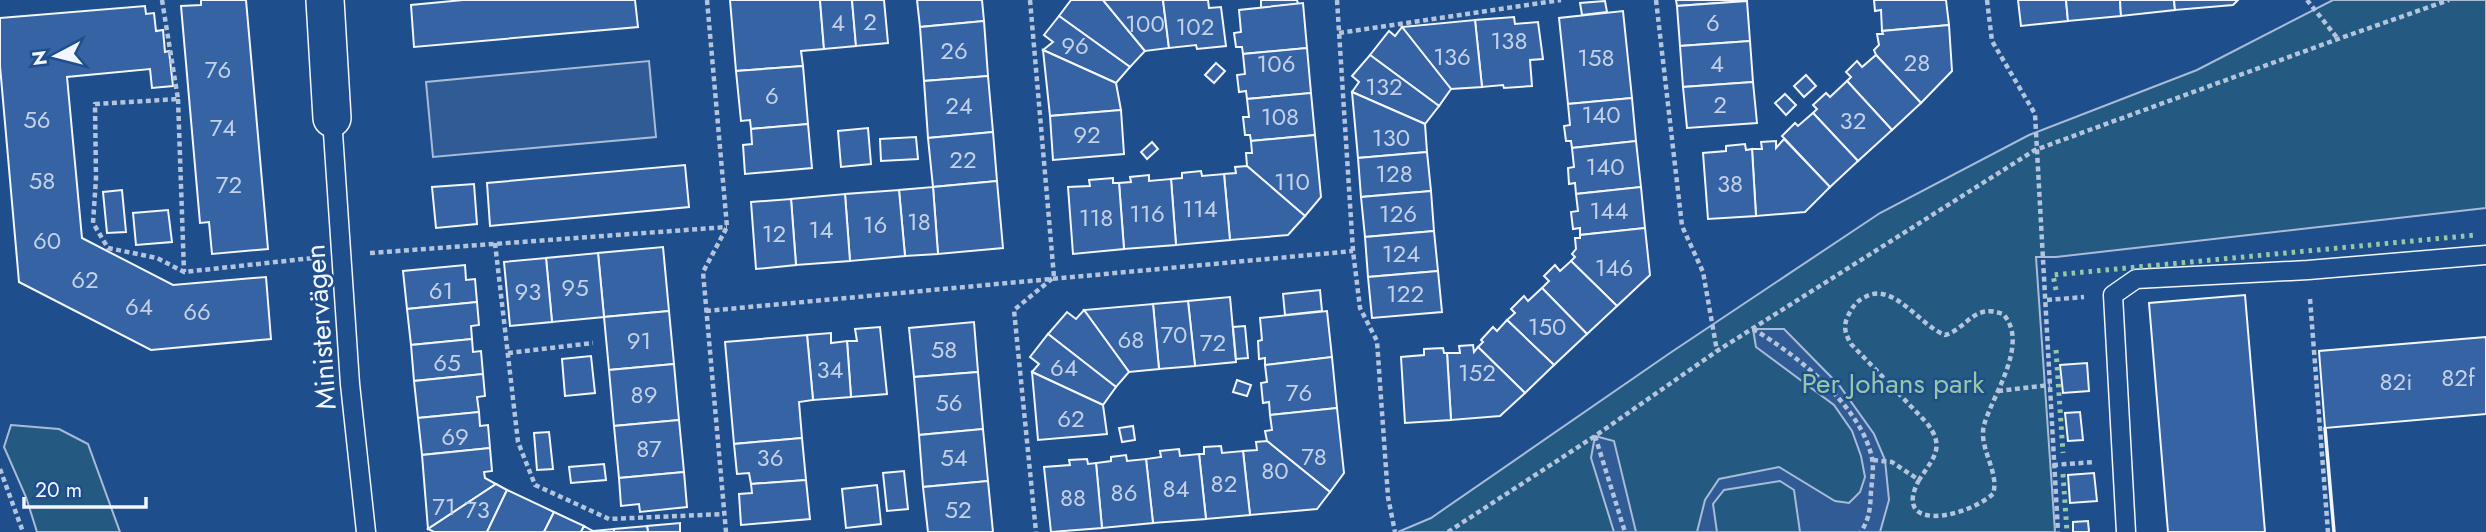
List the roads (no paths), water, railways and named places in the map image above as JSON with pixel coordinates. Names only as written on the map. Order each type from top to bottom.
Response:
[{"type":"street","points":[[325,0],[332,118]]},
{"type":"lane","name":"Ministervägen","points":[[332,118],[350,384],[366,532]]},
{"type":"lane","points":[[2126,532],[2113,295],[2136,279],[2308,270],[2486,255]]},
{"type":"park label","name":"Per Johans park","points":[[1893,383]]}]
